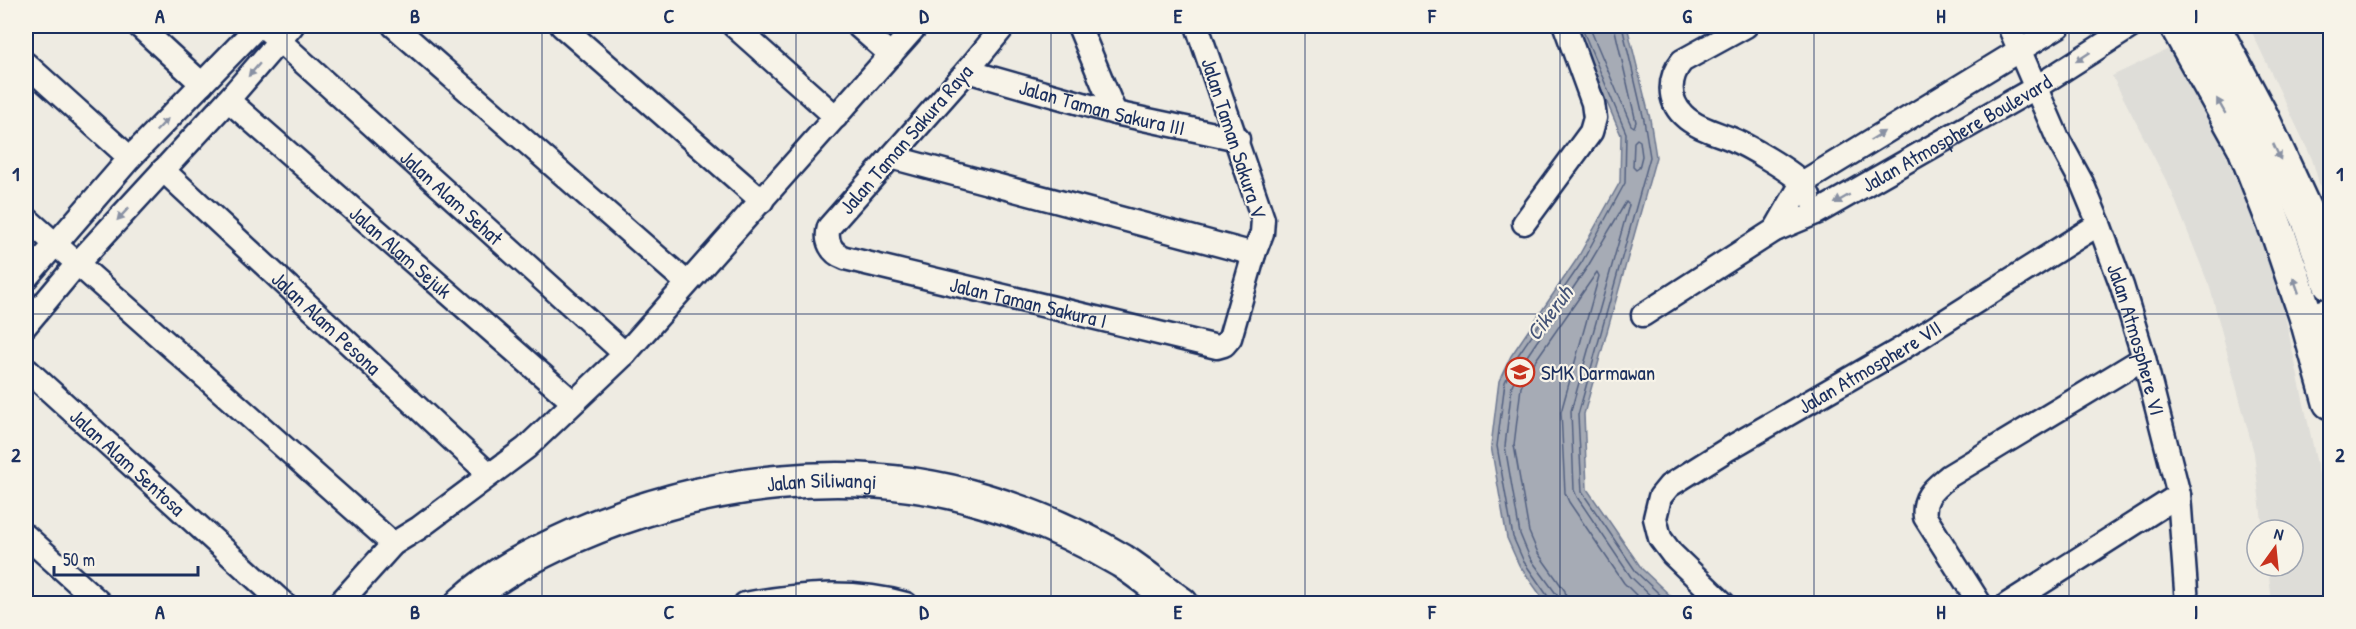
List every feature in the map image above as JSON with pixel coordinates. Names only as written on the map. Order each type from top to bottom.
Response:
[{"type":"main road","points":[[2177,26],[2244,146],[2279,236],[2318,312],[2331,402]]},
{"type":"main road","points":[[2212,26],[2261,116],[2308,218],[2331,283]]},
{"type":"main road","name":"Jalan Siliwangi","points":[[462,603],[473,593],[533,554],[614,519],[690,496],[771,482],[839,480],[918,486],[984,500],[1043,521],[1122,561],[1181,603]]},
{"type":"street","points":[[139,26],[202,84]]},
{"type":"street","points":[[26,278],[130,158],[258,26]]},
{"type":"street","name":"Jalan Alam Sehat","points":[[263,26],[286,33],[625,354]]},
{"type":"street","points":[[394,26],[687,284]]},
{"type":"street","points":[[562,26],[762,201]]},
{"type":"street","points":[[734,26],[836,117]]},
{"type":"street","points":[[858,26],[891,55]]},
{"type":"street","points":[[339,603],[393,544],[436,516],[526,448],[625,354],[916,26]]},
{"type":"street","points":[[1079,26],[1114,113]]},
{"type":"street","name":"Jalan Taman Sakura V","points":[[1197,26],[1238,139],[1263,219],[1262,233],[1230,338],[1224,345],[1217,347]]},
{"type":"street","points":[[1524,223],[1591,132],[1595,118],[1593,103],[1565,26]]},
{"type":"street","points":[[1746,26],[1682,62],[1676,68],[1671,82],[1674,101],[1683,115],[1699,126],[1758,152],[1802,183],[1818,212]]},
{"type":"street","name":"Jalan Atmosphere VI","points":[[2009,26],[2058,139],[2082,183],[2099,224],[2145,358],[2179,495],[2187,603]]},
{"type":"street","name":"Jalan Atmosphere Boulevard","points":[[1775,230],[1802,183],[2059,26]]},
{"type":"street","name":"Jalan Atmosphere Boulevard","points":[[1643,315],[1775,230],[1818,212],[2035,88],[2132,26]]},
{"type":"street","name":"Jalan Taman Sakura Raya","points":[[839,256],[829,246],[827,233],[829,227],[967,71],[996,28]]},
{"type":"street","points":[[26,325],[77,264],[228,100],[286,33]]},
{"type":"street","points":[[26,64],[130,158]]},
{"type":"street","name":"Jalan Taman Sakura III","points":[[967,71],[1114,113],[1238,139]]},
{"type":"street","name":"Jalan Alam Sejuk","points":[[228,100],[573,402]]},
{"type":"street","points":[[891,158],[1254,254]]},
{"type":"street","name":"Jalan Alam Pesona","points":[[163,170],[489,474]]},
{"type":"street","points":[[26,218],[393,544]]},
{"type":"street","name":"Jalan Atmosphere VII","points":[[1724,603],[1672,554],[1660,538],[1655,518],[1660,497],[1669,486],[1900,349],[2099,224]]},
{"type":"street","name":"Jalan Taman Sakura I","points":[[839,256],[1217,347]]},
{"type":"street","points":[[1980,603],[1925,517],[1924,507],[1932,490],[1949,476],[2145,358]]},
{"type":"street","name":"Jalan Alam Sentosa","points":[[26,369],[284,603]]},
{"type":"street","points":[[2008,603],[2179,495]]},
{"type":"street","points":[[26,536],[102,603]]},
{"type":"street","points":[[745,603],[772,598],[832,594],[884,597],[906,603]]},
{"type":"shaded area","points":[[2249,26],[2318,26],[2330,50],[2330,221],[2312,159]]},
{"type":"shaded area","points":[[2177,45],[2223,147],[2278,283],[2330,525],[2330,603],[2272,603],[2269,578],[2305,578],[2305,518],[2262,518],[2254,453],[2210,288],[2171,190],[2112,76]]},
{"type":"water","name":"Cikeruh","points":[[1574,26],[1627,26],[1650,119],[1656,157],[1584,414],[1587,489],[1642,569],[1678,603],[1546,603],[1519,565],[1507,538],[1491,446],[1499,381],[1511,356],[1577,259],[1620,182],[1621,135]]},
{"type":"place","name":"SMK Darmawan","points":[[1520,372]]}]
